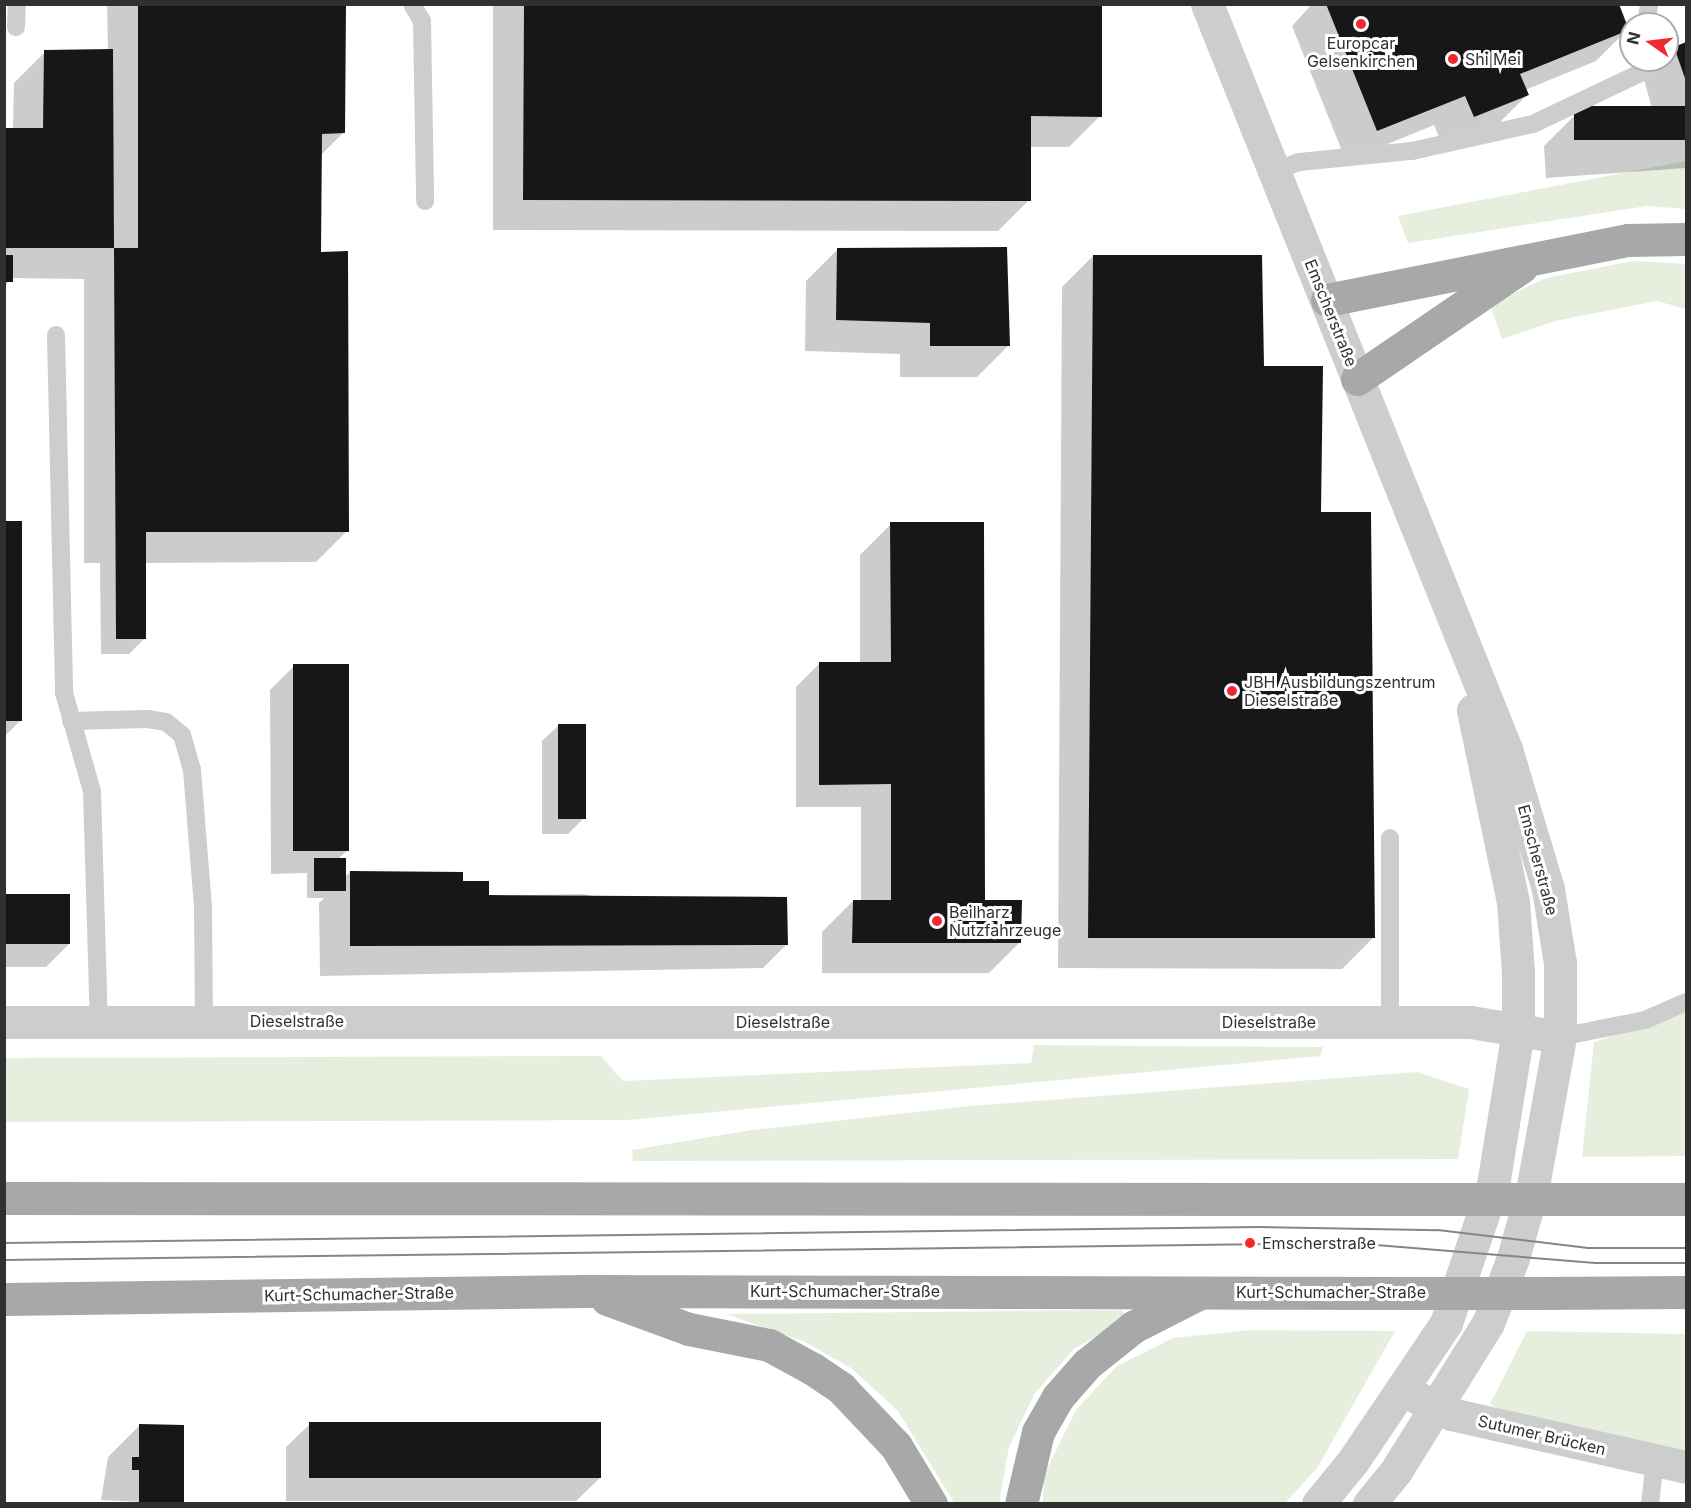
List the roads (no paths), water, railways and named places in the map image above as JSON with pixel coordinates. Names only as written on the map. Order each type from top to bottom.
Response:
[{"type":"main road","points":[[1327,300],[1628,240],[1686,239]]},
{"type":"main road","points":[[1357,379],[1532,259]]},
{"type":"main road","points":[[4,1198],[1686,1199]]},
{"type":"main road","points":[[586,1291],[689,1329],[769,1345],[813,1369],[841,1388],[896,1446],[931,1503]]},
{"type":"main road","name":"Kurt-Schumacher-Straße","points":[[4,1299],[586,1291],[1686,1292]]},
{"type":"main road","points":[[1021,1503],[1038,1432],[1087,1364],[1133,1327],[1206,1292]]},
{"type":"street","name":"Emscherstraße","points":[[1207,4],[1272,172],[1327,300],[1453,623],[1506,748],[1548,889],[1560,963],[1560,1037],[1532,1191],[1514,1258],[1488,1323],[1436,1409],[1369,1503]]},
{"type":"street","name":"Emscherstraße","points":[[1318,1503],[1402,1390],[1446,1323],[1470,1259],[1493,1185],[1518,1032],[1514,902],[1453,623]]},
{"type":"street","name":"Dieselstraße","points":[[4,1022],[1471,1022],[1518,1032],[1560,1037]]},
{"type":"street","name":"Sutumer Brücken","points":[[1402,1390],[1436,1409],[1686,1467]]},
{"type":"lane","points":[[16,27],[17,4]]},
{"type":"lane","points":[[412,4],[422,21],[425,201]]},
{"type":"lane","points":[[1272,172],[1299,162],[1412,151],[1533,124],[1642,72]]},
{"type":"lane","points":[[56,335],[64,693],[92,791],[99,1022]]},
{"type":"lane","points":[[71,721],[147,719],[166,722],[182,735],[192,770],[203,908],[204,1021]]},
{"type":"lane","points":[[1390,838],[1390,1022]]},
{"type":"lane","points":[[1560,1037],[1645,1020],[1686,1002]]},
{"type":"lane","points":[[1650,1503],[1655,1460]]},
{"type":"tram line","points":[[4,1243],[1259,1227],[1438,1230],[1588,1248],[1686,1248]]},
{"type":"tram line","points":[[4,1260],[1352,1243],[1595,1263],[1686,1263]]},
{"type":"place","name":"Europcar Gelsenkirchen","points":[[1361,24]]},
{"type":"place","name":"Shi Mei","points":[[1453,59]]},
{"type":"place","name":"JBH Ausbildungszentrum Dieselstraße","points":[[1232,691]]},
{"type":"place","name":"Beilharz Nutzfahrzeuge","points":[[937,921]]},
{"type":"place","name":"Emscherstraße","points":[[1250,1243]]}]
